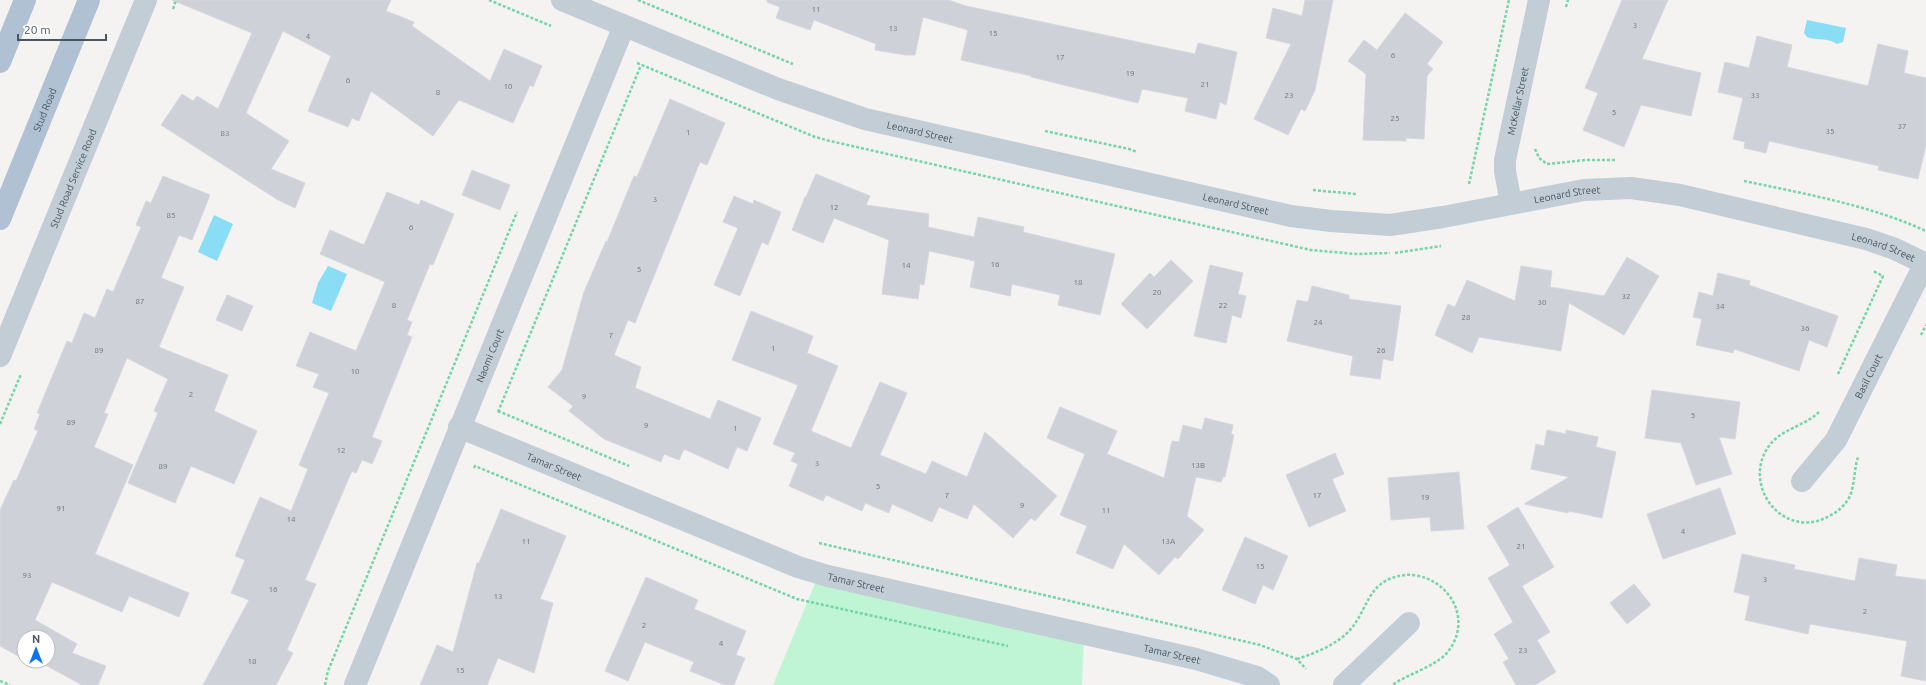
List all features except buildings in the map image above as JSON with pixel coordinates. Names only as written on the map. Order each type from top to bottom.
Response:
[{"type":"main road","points":[[0,62],[26,0]]},
{"type":"main road","name":"Stud Road","points":[[0,219],[89,0]]},
{"type":"street","name":"Stud Road Service Road","points":[[0,356],[146,0]]},
{"type":"street","name":"Leonard Street","points":[[562,0],[778,89],[866,119],[1291,216],[1331,221],[1390,225],[1443,217],[1584,190],[1631,188],[1656,191],[1866,239],[1895,249],[1926,263]]},
{"type":"street","name":"McKellar Street","points":[[1511,203],[1506,178],[1505,160],[1539,0]]},
{"type":"street","name":"Naomi Court","points":[[354,685],[624,26]]},
{"type":"street","name":"Basil Court","points":[[1802,481],[1836,440],[1926,263]]},
{"type":"street","name":"Tamar Street","points":[[459,427],[798,568],[1196,659],[1257,677],[1269,685]]},
{"type":"street","points":[[1344,685],[1409,623]]},
{"type":"path","points":[[489,0],[552,26]]},
{"type":"path","points":[[638,0],[796,65]]},
{"type":"path","points":[[1461,186],[1469,184],[1509,0]]},
{"type":"path","points":[[1566,8],[1568,0]]},
{"type":"path","points":[[630,467],[498,411],[641,65]]},
{"type":"path","points":[[1044,130],[1129,149],[1143,156]]},
{"type":"path","points":[[1535,145],[1540,158],[1547,164],[1586,160],[1620,160]]},
{"type":"path","points":[[1742,180],[1849,204],[1901,220],[1926,231]]},
{"type":"path","points":[[1306,189],[1357,194]]},
{"type":"path","points":[[325,685],[328,671],[518,210]]},
{"type":"path","points":[[813,542],[1260,645],[1297,659],[1306,669]]},
{"type":"path","points":[[0,681],[10,685]]},
{"type":"green space","points":[[819,574],[1084,634],[1082,685],[773,685]]},
{"type":"water","points":[[1807,20],[1846,28],[1843,42],[1837,44],[1826,40],[1807,37],[1804,33]]},
{"type":"water","points":[[214,215],[233,224],[217,261],[198,252]]},
{"type":"water","points":[[328,266],[347,274],[331,311],[312,303],[318,283]]}]
